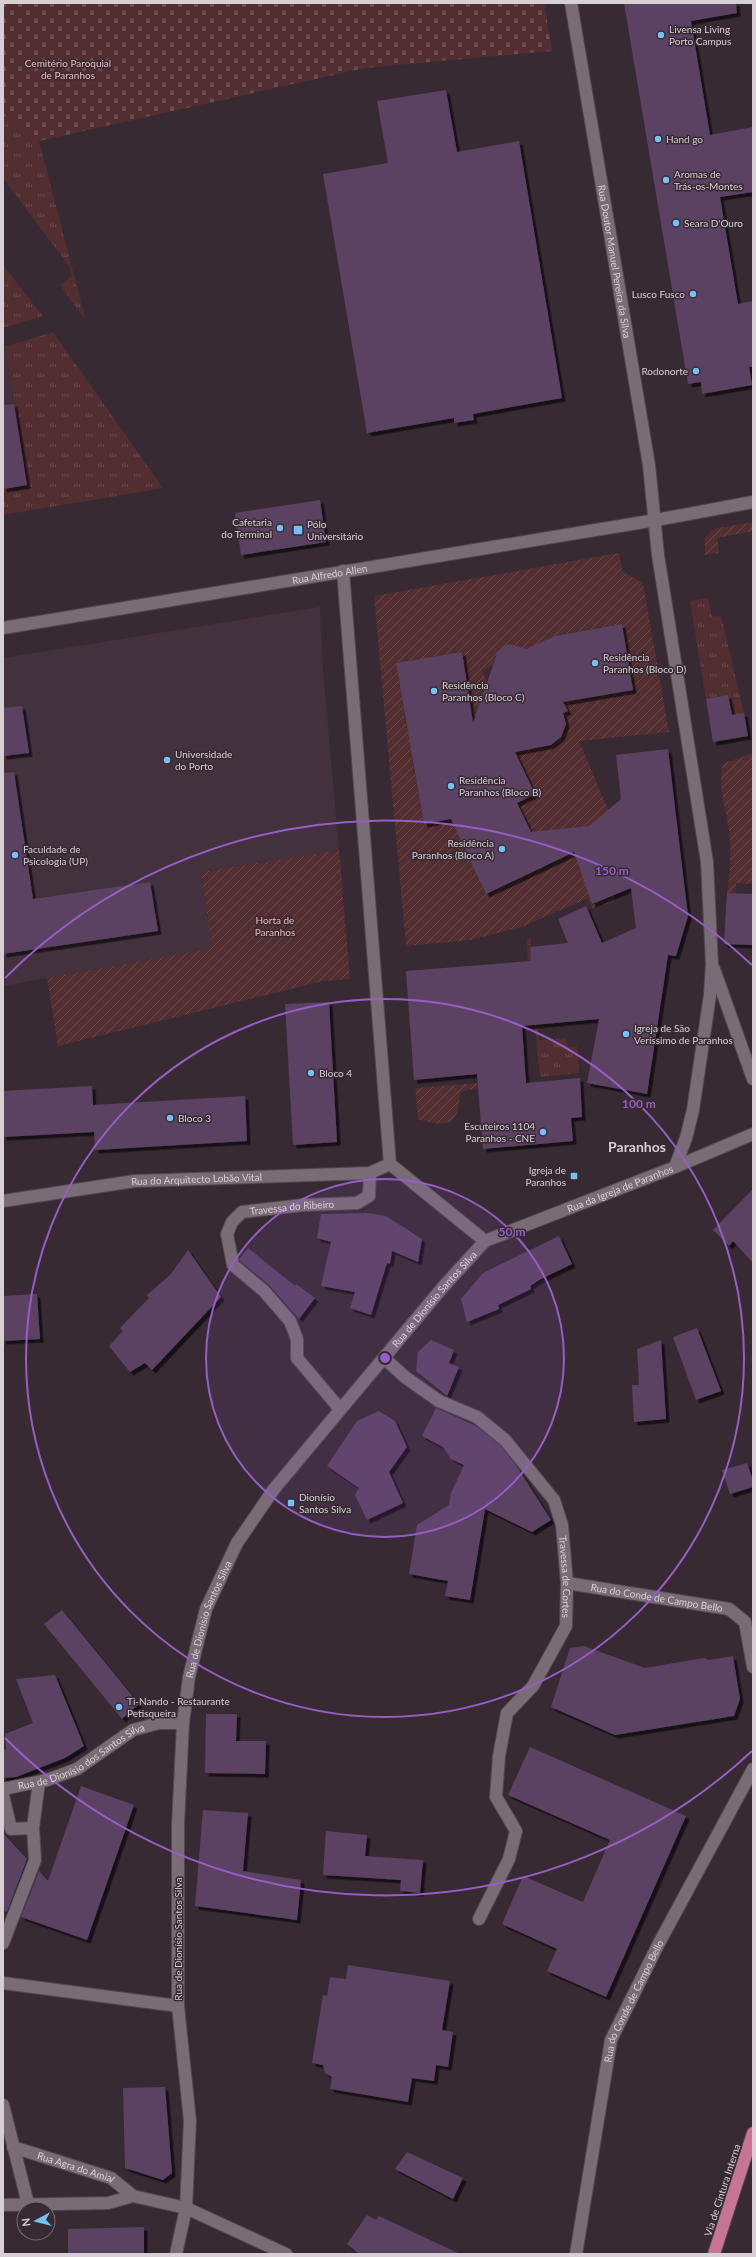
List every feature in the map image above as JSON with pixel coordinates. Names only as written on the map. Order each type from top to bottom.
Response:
[{"type":"highway","name":"Via de Cintura Interna","points":[[714,2254],[753,2133]]},
{"type":"street","name":"Rua Doutor Manuel Pereira da Silva","points":[[571,3],[650,465],[658,555],[706,848],[712,964]]},
{"type":"street","name":"Rua Alfredo Allen","points":[[3,628],[656,520],[753,502]]},
{"type":"street","points":[[343,571],[390,1164],[485,1241]]},
{"type":"street","points":[[712,964],[753,1079]]},
{"type":"street","points":[[675,1167],[686,1138],[693,1110],[703,1051],[712,964]]},
{"type":"street","name":"Rua da Igreja de Paranhos","points":[[485,1241],[675,1167],[753,1134]]},
{"type":"street","name":"Rua do Arquitecto Lobão Vital","points":[[3,1201],[135,1181],[370,1173],[390,1164]]},
{"type":"street","name":"Travessa do Ribeiro","points":[[340,1409],[297,1358],[297,1338],[290,1320],[264,1291],[233,1265],[227,1234],[232,1222],[242,1212],[302,1205],[356,1203],[369,1196],[370,1173]]},
{"type":"street","name":"Rua de Dionísio Santos Silva","points":[[176,2254],[186,2208],[190,2120],[178,2006],[178,1832],[183,1723],[189,1677],[206,1609],[237,1543],[274,1489],[340,1409],[485,1241]]},
{"type":"street","name":"Travessa de Cortes","points":[[384,1358],[405,1377],[439,1401],[477,1417],[505,1440],[532,1470],[554,1500],[562,1525],[567,1583],[566,1626],[533,1686],[507,1713],[499,1756],[496,1797],[516,1830],[509,1859],[479,1919]]},
{"type":"street","name":"Rua do Conde de Campo Bello","points":[[567,1583],[729,1609],[745,1622],[753,1667]]},
{"type":"street","name":"Rua de Dionísio dos Santos Silva","points":[[3,1789],[39,1782],[78,1769],[133,1730],[159,1723],[183,1723]]},
{"type":"street","name":"Rua do Conde de Campo Bello","points":[[576,2254],[611,2040],[702,1862],[753,1769]]},
{"type":"street","points":[[3,1943],[35,1860],[33,1828],[39,1782]]},
{"type":"street","points":[[3,1795],[7,1833],[33,1828]]},
{"type":"street","points":[[3,1983],[178,2006]]},
{"type":"street","points":[[3,2105],[27,2201]]},
{"type":"street","name":"Rua Agra do Amial","points":[[13,2147],[111,2178],[133,2196]]},
{"type":"street","points":[[56,2204],[108,2203],[133,2196],[186,2208],[286,2254]]},
{"type":"street","points":[[3,2205],[16,2204]]},
{"type":"shaded area","points":[[3,335],[27,485],[3,489]]},
{"type":"shaded area","name":"Universidade do Porto","points":[[320,607],[323,669],[339,850],[201,872],[212,948],[3,986],[3,658]]},
{"type":"green space","name":"Cemitério Paroquial de Paranhos","points":[[3,3],[544,3],[552,51],[365,68],[39,141],[3,115]]},
{"type":"green space","points":[[3,115],[39,141],[86,321],[60,285],[72,276],[69,266],[3,178]]},
{"type":"green space","points":[[3,265],[43,316],[3,328]]},
{"type":"green space","points":[[53,332],[163,488],[3,515],[3,489],[27,485],[5,347]]},
{"type":"green space","points":[[753,522],[753,531],[717,538],[719,553],[705,555],[705,538],[712,530]]},
{"type":"green space","points":[[619,553],[622,571],[643,583],[669,732],[579,741],[617,831],[610,870],[615,902],[592,908],[588,898],[524,926],[471,940],[406,946],[374,596]],"holes":[[[622,624],[633,690],[568,701],[557,635]],[[511,644],[522,651],[535,645],[567,711],[563,713],[564,730],[558,740],[550,746],[534,747],[523,743],[515,737],[503,717],[482,671],[497,663],[497,653],[507,645]],[[462,652],[472,718],[407,730],[396,663]],[[477,747],[489,813],[424,824],[412,758]]]},
{"type":"green space","points":[[708,598],[712,617],[721,616],[744,713],[732,715],[728,695],[706,699],[690,601]]},
{"type":"green space","points":[[753,753],[753,884],[736,883],[736,893],[727,893],[730,866],[730,840],[723,800],[721,780],[722,771],[724,763]]},
{"type":"green space","name":"Horta de Paranhos","points":[[339,850],[350,979],[323,981],[58,1046],[47,978],[212,948],[201,872]]},
{"type":"green space","points":[[531,937],[530,947],[539,1040],[566,1038],[568,1047],[577,1046],[579,1073],[540,1077],[526,941]]},
{"type":"green space","points":[[477,1083],[478,1088],[462,1091],[457,1113],[450,1122],[439,1124],[418,1119],[415,1088]]},
{"type":"building","points":[[624,3],[736,3],[737,13],[691,21],[710,135],[753,127],[753,192],[720,197],[738,304],[753,301],[753,367],[749,367],[752,385],[702,394],[701,382],[688,384]]},
{"type":"building","points":[[446,90],[457,152],[519,141],[562,398],[473,414],[474,420],[454,423],[454,418],[367,433],[323,174],[388,163],[377,101]]},
{"type":"building","points":[[14,404],[27,485],[3,489],[3,405]]},
{"type":"building","name":"Cafetaria do Terminal","points":[[320,500],[326,542],[241,555],[235,513]]},
{"type":"building","points":[[622,624],[633,690],[563,702],[568,711],[563,713],[566,724],[561,737],[551,745],[515,752],[535,794],[517,803],[531,832],[589,826],[621,799],[616,755],[668,749],[688,916],[676,956],[668,955],[647,1094],[587,1083],[599,1019],[522,1026],[526,1083],[580,1078],[582,1117],[571,1118],[573,1141],[483,1149],[477,1074],[414,1080],[406,971],[531,961],[530,947],[568,943],[558,919],[586,906],[602,943],[636,928],[631,888],[592,904],[574,852],[486,894],[451,819],[424,824],[396,663],[462,652],[473,723],[498,651],[503,646],[510,644],[526,649],[555,636]]},
{"type":"building","points":[[728,695],[732,715],[744,713],[748,736],[713,742],[706,699]]},
{"type":"building","points":[[22,706],[29,753],[3,756],[3,708]]},
{"type":"building","name":"Faculdade de Psicologia (UP)","points":[[14,772],[33,899],[150,882],[158,931],[3,954],[3,773]]},
{"type":"building","points":[[727,893],[753,894],[753,945],[724,944]]},
{"type":"building","name":"Bloco 4","points":[[329,1002],[337,1142],[293,1145],[285,1004]]},
{"type":"building","name":"Bloco 3","points":[[92,1086],[93,1105],[245,1096],[247,1141],[95,1150],[94,1132],[3,1137],[3,1091]]},
{"type":"building","points":[[753,1189],[753,1263],[733,1241],[729,1246],[713,1230]]},
{"type":"building","points":[[367,1213],[386,1216],[422,1239],[418,1262],[392,1251],[390,1264],[387,1263],[371,1315],[350,1308],[355,1292],[321,1286],[331,1242],[317,1238],[321,1214]]},
{"type":"building","points":[[559,1236],[572,1264],[539,1280],[530,1286],[531,1289],[498,1305],[499,1309],[467,1322],[461,1299],[483,1273]]},
{"type":"building","points":[[248,1248],[295,1286],[296,1284],[315,1298],[299,1319],[269,1285],[240,1261],[239,1259]]},
{"type":"building","points":[[188,1250],[221,1297],[152,1370],[145,1363],[130,1372],[109,1346],[123,1331],[120,1328],[149,1298],[147,1295],[171,1274]]},
{"type":"building","points":[[37,1294],[40,1339],[3,1341],[3,1296]]},
{"type":"building","points":[[697,1328],[721,1391],[696,1400],[673,1337]]},
{"type":"building","points":[[431,1340],[454,1350],[449,1363],[459,1367],[447,1396],[416,1371],[418,1352]]},
{"type":"building","points":[[661,1340],[666,1419],[634,1422],[632,1385],[639,1385],[637,1349]]},
{"type":"building","points":[[436,1408],[476,1426],[500,1445],[518,1468],[551,1520],[532,1532],[485,1509],[470,1600],[445,1596],[448,1581],[409,1574],[417,1525],[449,1505],[451,1493],[464,1465],[451,1459],[443,1447],[422,1436]]},
{"type":"building","points":[[379,1411],[395,1421],[407,1447],[389,1472],[403,1503],[367,1520],[355,1495],[359,1488],[327,1466],[357,1421]]},
{"type":"building","points":[[747,1463],[753,1480],[753,1487],[730,1494],[722,1470]]},
{"type":"building","points":[[62,1610],[139,1704],[122,1719],[44,1624]]},
{"type":"building","points":[[584,1646],[645,1668],[704,1658],[709,1660],[733,1656],[740,1699],[734,1716],[615,1735],[551,1707],[570,1648]]},
{"type":"building","points":[[55,1675],[84,1746],[65,1758],[16,1777],[3,1778],[3,1750],[6,1749],[5,1734],[33,1723],[16,1679]]},
{"type":"building","points":[[206,1714],[237,1714],[236,1741],[266,1741],[265,1774],[205,1773]]},
{"type":"building","points":[[530,1747],[686,1816],[606,1997],[547,1971],[557,1949],[502,1924],[523,1876],[583,1902],[610,1840],[508,1795]]},
{"type":"building","points":[[81,1786],[134,1805],[87,1940],[21,1917],[39,1871],[48,1881]]},
{"type":"building","points":[[203,1810],[248,1813],[243,1871],[301,1880],[297,1920],[195,1906]]},
{"type":"building","points":[[326,1831],[367,1835],[365,1856],[423,1860],[420,1893],[400,1891],[401,1880],[323,1875]]},
{"type":"building","points":[[3,1833],[27,1859],[7,1912],[3,1910]]},
{"type":"building","points":[[348,1965],[450,1981],[442,2030],[453,2032],[448,2067],[436,2065],[434,2081],[412,2078],[408,2102],[330,2089],[332,2077],[325,2073],[323,2065],[312,2063],[323,1995],[327,1996],[330,1977],[346,1979]]},
{"type":"building","points":[[165,2087],[172,2173],[163,2180],[125,2168],[123,2088]]},
{"type":"building","points":[[407,2152],[463,2178],[453,2199],[395,2169]]},
{"type":"building","points":[[367,2215],[376,2220],[379,2216],[460,2254],[359,2254],[347,2244]]},
{"type":"building","points":[[144,2227],[144,2254],[68,2254],[68,2229]]},
{"type":"place","name":"Livensa Living Porto Campus","points":[[661,35]]},
{"type":"place","name":"Hand go","points":[[658,139]]},
{"type":"place","name":"Aromas de Trás-os-Montes","points":[[666,180]]},
{"type":"place","name":"Seara D'Ouro","points":[[676,223]]},
{"type":"place","name":"Lusco Fusco","points":[[693,294]]},
{"type":"place","name":"Rodonorte","points":[[696,371]]},
{"type":"place","name":"Cafetaria do Terminal","points":[[280,528]]},
{"type":"place","name":"Pólo Universitário","points":[[298,530]]},
{"type":"place","name":"Residência Paranhos (Bloco D)","points":[[595,663]]},
{"type":"place","name":"Residência Paranhos (Bloco C)","points":[[434,691]]},
{"type":"place","name":"Universidade do Porto","points":[[167,760]]},
{"type":"place","name":"Residência Paranhos (Bloco B)","points":[[451,786]]},
{"type":"place","name":"Residência Paranhos (Bloco A)","points":[[502,849]]},
{"type":"place","name":"Faculdade de Psicologia (UP)","points":[[15,855]]},
{"type":"place","name":"Igreja de São Veríssimo de Paranhos","points":[[626,1034]]},
{"type":"place","name":"Bloco 4","points":[[311,1073]]},
{"type":"place","name":"Bloco 3","points":[[170,1118]]},
{"type":"place","name":"Escuteiros 1104 Paranhos - CNE","points":[[543,1132]]},
{"type":"place","name":"Igreja de Paranhos","points":[[574,1176]]},
{"type":"place","name":"Dionísio Santos Silva","points":[[291,1503]]},
{"type":"place","name":"Ti-Nando - Restaurante Petisqueira","points":[[119,1707]]},
{"type":"district","name":"Paranhos","points":[[637,1146]]}]
